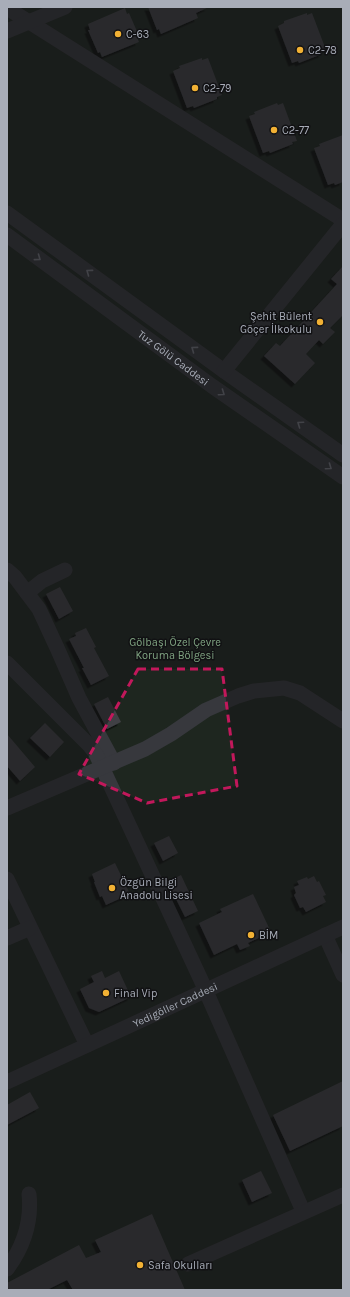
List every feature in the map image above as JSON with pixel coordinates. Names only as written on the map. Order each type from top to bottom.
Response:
[{"type":"street","points":[[7,31],[28,21],[65,7]]},
{"type":"street","points":[[7,8],[343,220]]},
{"type":"street","name":"Tuz Gölü Caddesi","points":[[7,213],[224,371],[343,455]]},
{"type":"street","points":[[224,371],[343,224]]},
{"type":"street","name":"Tuz Gölü Caddesi","points":[[7,235],[212,386],[343,477]]},
{"type":"street","points":[[7,570],[15,577],[39,609],[58,650],[206,991],[304,1211]]},
{"type":"street","points":[[27,593],[42,581],[65,570]]},
{"type":"street","points":[[7,663],[108,766]]},
{"type":"street","points":[[7,808],[145,749],[172,734],[206,710],[238,696],[254,691],[284,688],[300,693],[343,721]]},
{"type":"street","points":[[7,879],[87,1045]]},
{"type":"street","name":"Yedigöller Caddesi","points":[[7,1082],[343,927]]},
{"type":"street","points":[[7,938],[30,928]]},
{"type":"street","points":[[325,935],[343,975]]},
{"type":"street","points":[[7,1269],[22,1244],[29,1212],[29,1194]]},
{"type":"street","points":[[188,1264],[304,1211],[343,1195]]},
{"type":"highlighted area","points":[[138,669],[222,669],[237,786],[147,803],[79,774]]},
{"type":"green space","name":"Gölbaşı Özel Çevre Koruma Bölgesi","points":[[7,7],[343,7],[343,1290],[7,1290]]},
{"type":"building","points":[[148,7],[209,7],[196,13],[198,18],[161,34],[159,29],[157,30]]},
{"type":"building","points":[[125,8],[127,14],[129,13],[139,36],[137,37],[139,42],[102,57],[100,52],[98,53],[88,30],[90,30],[88,24]]},
{"type":"building","points":[[307,13],[307,15],[312,13],[326,50],[322,52],[322,54],[299,63],[298,61],[292,63],[278,26],[284,23],[284,21]]},
{"type":"building","points":[[202,58],[202,60],[208,58],[222,95],[217,97],[217,99],[194,108],[193,106],[187,108],[173,71],[180,68],[179,66]]},
{"type":"building","points":[[277,103],[278,105],[283,103],[297,141],[270,153],[269,151],[263,153],[249,116],[255,114],[254,112]]},
{"type":"building","points":[[343,135],[343,182],[335,185],[334,183],[328,185],[314,148],[320,146],[319,144]]},
{"type":"building","name":"Şehit Bülent Göçer İlkokulu","points":[[343,266],[343,315],[330,328],[335,332],[323,344],[319,340],[306,354],[315,363],[295,384],[264,356],[276,343],[280,346],[337,284],[331,279]]},
{"type":"building","points":[[60,587],[73,611],[59,619],[46,594]]},
{"type":"building","points":[[86,628],[96,647],[94,648],[109,676],[91,685],[69,639],[76,636],[75,633]]},
{"type":"building","points":[[108,697],[121,722],[107,729],[94,704]]},
{"type":"building","points":[[45,723],[64,742],[50,757],[30,738]]},
{"type":"building","points":[[7,734],[35,767],[20,781],[7,766]]},
{"type":"building","points":[[169,836],[178,853],[163,861],[154,843]]},
{"type":"building","name":"Özgün Bilgi Anadolu Lisesi","points":[[115,863],[130,894],[106,905],[102,896],[100,897],[92,874]]},
{"type":"building","points":[[181,875],[198,911],[185,917],[170,887],[173,879]]},
{"type":"building","points":[[314,876],[317,882],[319,881],[326,895],[323,896],[326,902],[306,912],[303,907],[300,908],[294,895],[296,893],[294,887],[299,885],[297,881]]},
{"type":"building","points":[[253,894],[271,932],[248,943],[250,946],[240,950],[237,944],[214,955],[199,923],[222,912],[220,909]]},
{"type":"building","name":"Final Vip","points":[[102,971],[105,978],[119,971],[131,997],[99,1012],[89,1008],[80,989],[94,982],[91,976]]},
{"type":"building","points":[[343,1081],[343,1126],[290,1151],[273,1115]]},
{"type":"building","points":[[30,1092],[39,1108],[7,1125],[7,1105]]},
{"type":"building","points":[[261,1171],[272,1193],[252,1202],[242,1180]]},
{"type":"building","name":"Safa Okulları","points":[[152,1214],[185,1290],[73,1290],[67,1280],[47,1290],[9,1290],[7,1283],[79,1245],[86,1258],[101,1252],[95,1240]]},
{"type":"place","name":"C-63","points":[[118,34]]},
{"type":"place","name":"C2-78","points":[[300,50]]},
{"type":"place","name":"C2-79","points":[[195,88]]},
{"type":"place","name":"C2-77","points":[[274,130]]},
{"type":"place","name":"Şehit Bülent Göçer İlkokulu","points":[[320,322]]},
{"type":"place","name":"Özgün Bilgi Anadolu Lisesi","points":[[112,888]]},
{"type":"place","name":"BİM","points":[[251,935]]},
{"type":"place","name":"Final Vip","points":[[106,993]]},
{"type":"place","name":"Safa Okulları","points":[[140,1265]]}]
